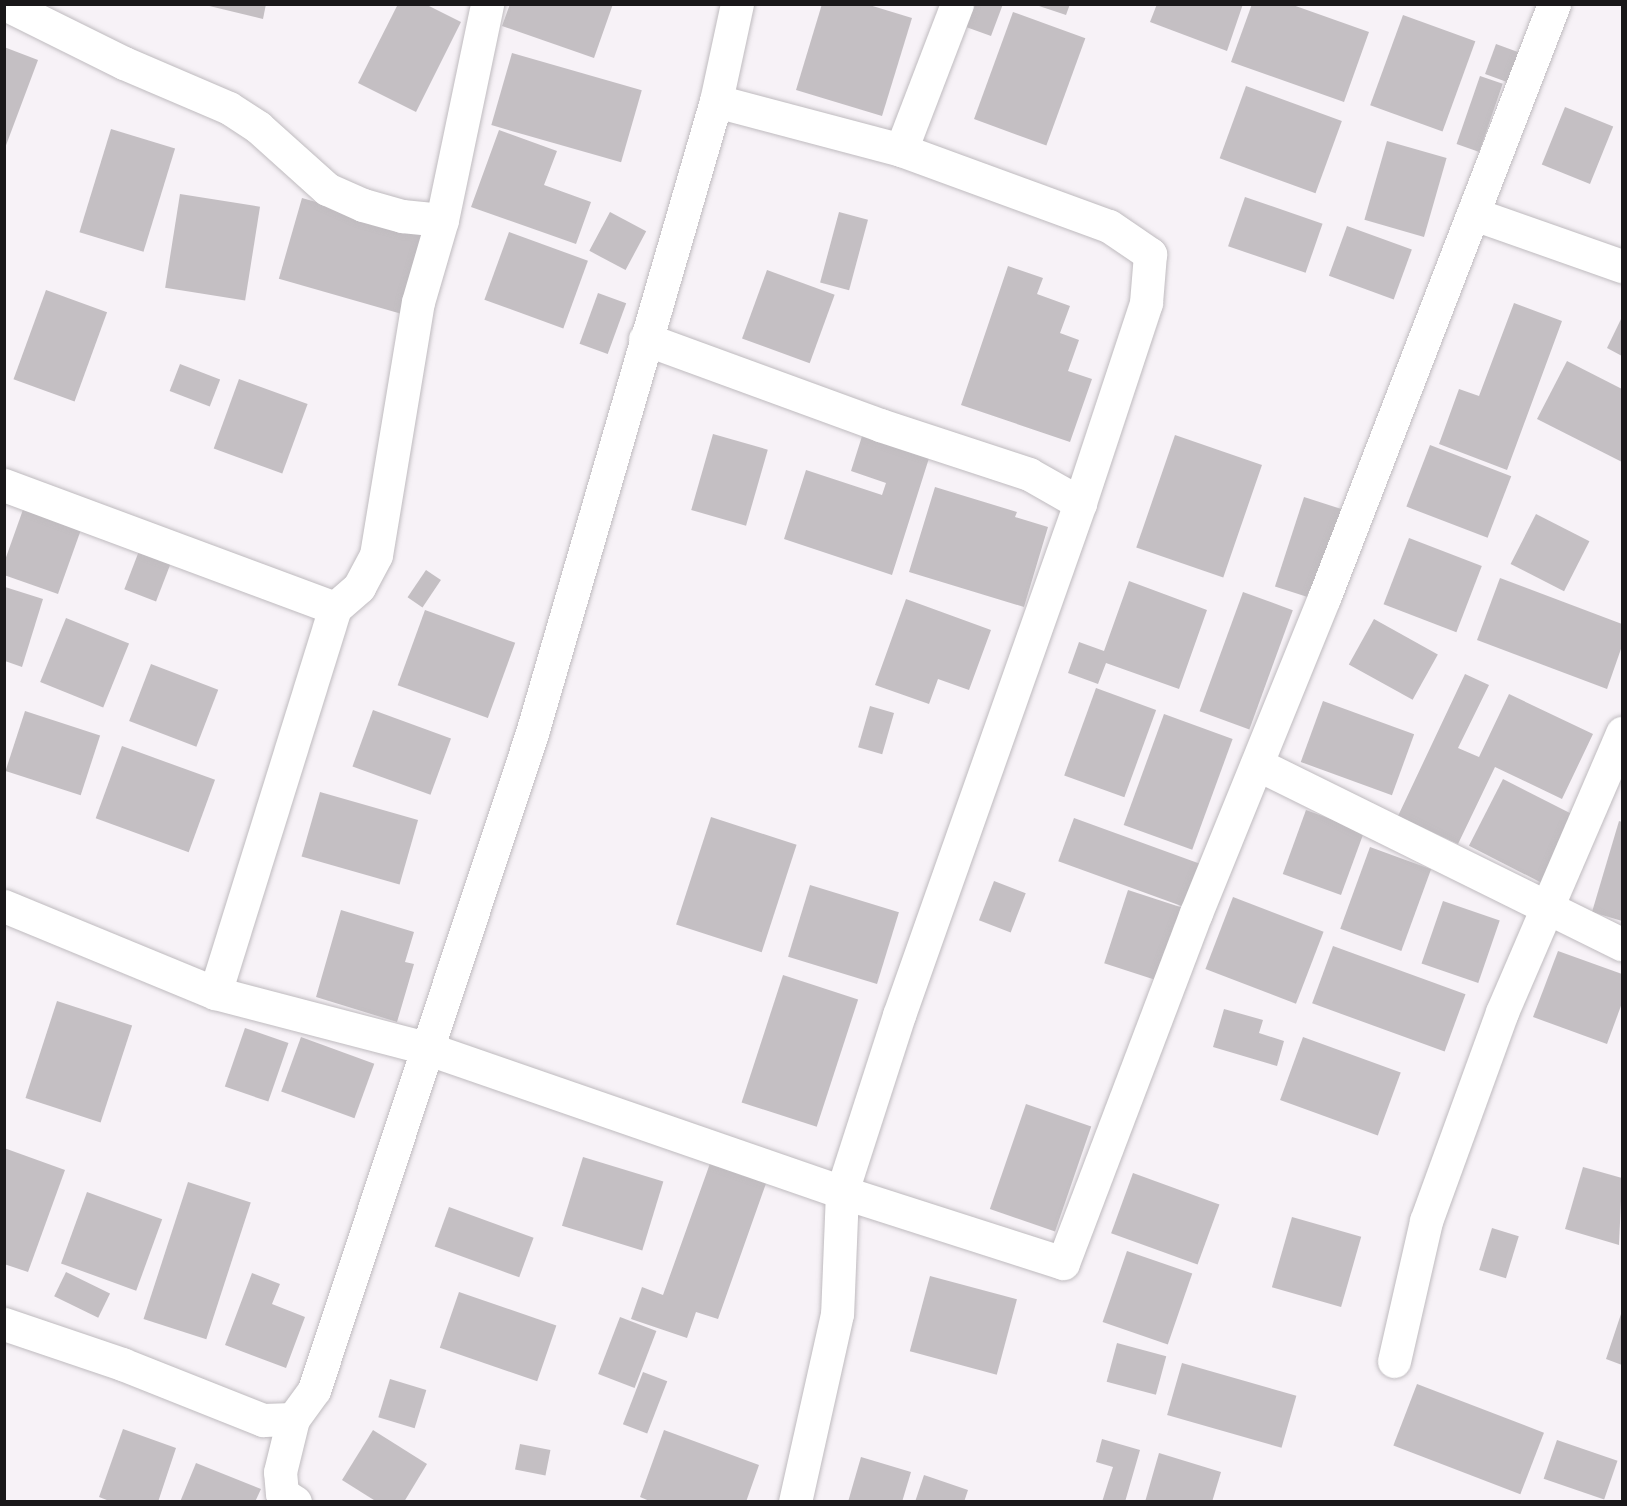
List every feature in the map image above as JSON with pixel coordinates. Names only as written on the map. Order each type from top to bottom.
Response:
[{"type":"street","points":[[5,4],[124,63],[229,108],[258,127],[327,189],[392,213],[442,220]]},
{"type":"street","points":[[215,993],[335,608],[359,587],[376,555],[418,302],[442,220],[487,4]]},
{"type":"street","points":[[295,1502],[282,1494],[280,1472],[293,1419],[314,1390],[532,733],[716,101],[736,4]]},
{"type":"street","points":[[901,150],[957,4]]},
{"type":"street","points":[[4,906],[215,993],[426,1048],[842,1192],[1063,1263],[1554,4]]},
{"type":"street","points":[[716,101],[901,150],[1109,226],[1150,254],[1146,303],[1080,502],[898,1015],[842,1192],[837,1314],[795,1502]]},
{"type":"street","points":[[1474,214],[1623,266]]},
{"type":"street","points":[[645,339],[880,425],[1029,474],[1080,502]]},
{"type":"street","points":[[4,485],[335,608]]},
{"type":"street","points":[[1394,1361],[1426,1221],[1502,1012],[1623,733]]},
{"type":"street","points":[[1257,764],[1623,944]]},
{"type":"street","points":[[4,1324],[122,1364],[263,1420],[293,1419]]},
{"type":"building","points":[[201,4],[266,4],[263,19]]},
{"type":"building","points":[[398,4],[425,4],[461,22],[416,112],[358,83]]},
{"type":"building","points":[[510,4],[613,4],[594,58],[502,26]]},
{"type":"building","points":[[822,4],[866,4],[912,18],[882,116],[796,90]]},
{"type":"building","points":[[975,4],[1003,4],[991,36],[966,27]]},
{"type":"building","points":[[1033,4],[1070,4],[1066,15]]},
{"type":"building","points":[[1157,4],[1243,4],[1227,51],[1150,22]]},
{"type":"building","points":[[1252,4],[1290,4],[1369,32],[1344,102],[1231,62]]},
{"type":"building","points":[[1013,12],[1085,38],[1046,145],[974,119]]},
{"type":"building","points":[[1403,15],[1475,41],[1443,132],[1370,105]]},
{"type":"building","points":[[1496,44],[1521,53],[1510,83],[1485,74]]},
{"type":"building","points":[[4,47],[38,60],[5,148],[4,148]]},
{"type":"building","points":[[512,53],[642,90],[621,162],[491,125]]},
{"type":"building","points":[[1480,76],[1503,84],[1479,152],[1457,144]]},
{"type":"building","points":[[1246,86],[1342,121],[1316,193],[1220,158]]},
{"type":"building","points":[[1565,107],[1613,126],[1590,184],[1542,164]]},
{"type":"building","points":[[111,129],[175,149],[143,252],[79,232]]},
{"type":"building","points":[[499,130],[557,151],[544,185],[591,202],[576,244],[471,207]]},
{"type":"building","points":[[1387,141],[1447,158],[1424,237],[1364,220]]},
{"type":"building","points":[[180,194],[260,207],[245,301],[165,288]]},
{"type":"building","points":[[1245,197],[1323,224],[1306,273],[1228,246]]},
{"type":"building","points":[[302,198],[425,233],[402,314],[279,279]]},
{"type":"building","points":[[610,212],[646,231],[626,270],[589,251]]},
{"type":"building","points":[[839,212],[868,220],[849,290],[820,283]]},
{"type":"building","points":[[1347,226],[1412,250],[1394,299],[1329,276]]},
{"type":"building","points":[[509,232],[588,261],[563,328],[484,300]]},
{"type":"building","points":[[1008,266],[1043,278],[1037,294],[1070,306],[1060,333],[1079,340],[1068,371],[1092,379],[1070,442],[961,405]]},
{"type":"building","points":[[767,270],[835,295],[810,363],[742,339]]},
{"type":"building","points":[[46,290],[107,312],[75,402],[14,379]]},
{"type":"building","points":[[598,293],[626,303],[608,354],[580,344]]},
{"type":"building","points":[[1514,303],[1562,321],[1507,470],[1439,444],[1459,389],[1479,396]]},
{"type":"building","points":[[1622,317],[1622,356],[1607,348]]},
{"type":"building","points":[[1567,361],[1622,389],[1622,462],[1537,419]]},
{"type":"building","points":[[180,364],[220,379],[210,406],[170,391]]},
{"type":"building","points":[[239,379],[308,404],[282,474],[214,449]]},
{"type":"building","points":[[863,433],[930,455],[892,575],[784,539],[806,470],[882,495],[886,483],[851,471]]},
{"type":"building","points":[[713,434],[768,450],[746,526],[691,510]]},
{"type":"building","points":[[1175,435],[1262,465],[1223,577],[1136,548]]},
{"type":"building","points":[[1430,445],[1511,476],[1488,538],[1406,507]]},
{"type":"building","points":[[935,487],[1017,512],[1015,517],[1048,527],[1024,607],[909,572]]},
{"type":"building","points":[[1304,497],[1342,509],[1313,599],[1275,586]]},
{"type":"building","points":[[25,504],[83,524],[58,594],[4,575],[4,563]]},
{"type":"building","points":[[1536,514],[1589,541],[1564,591],[1511,564]]},
{"type":"building","points":[[1409,538],[1482,566],[1456,632],[1384,604]]},
{"type":"building","points":[[139,551],[171,563],[156,601],[124,589]]},
{"type":"building","points":[[426,570],[441,580],[422,607],[408,597]]},
{"type":"building","points":[[1500,578],[1622,624],[1622,646],[1607,689],[1477,640]]},
{"type":"building","points":[[1129,581],[1207,610],[1179,689],[1106,663],[1098,684],[1068,673],[1079,642],[1104,651]]},
{"type":"building","points":[[5,587],[43,599],[22,667],[5,661]]},
{"type":"building","points":[[1243,592],[1293,610],[1249,729],[1200,711]]},
{"type":"building","points":[[906,599],[991,630],[969,690],[938,679],[929,704],[875,685]]},
{"type":"building","points":[[425,610],[515,643],[488,718],[398,685]]},
{"type":"building","points":[[66,618],[129,643],[103,707],[40,682]]},
{"type":"building","points":[[1374,619],[1438,654],[1413,700],[1349,664]]},
{"type":"building","points":[[151,664],[218,690],[196,747],[129,721]]},
{"type":"building","points":[[1465,674],[1489,685],[1458,748],[1479,757],[1509,694],[1593,734],[1562,799],[1495,767],[1458,844],[1398,816]]},
{"type":"building","points":[[1096,688],[1156,710],[1124,797],[1064,775]]},
{"type":"building","points":[[1323,701],[1414,734],[1392,795],[1301,762]]},
{"type":"building","points":[[870,706],[894,713],[882,754],[858,747]]},
{"type":"building","points":[[373,710],[451,738],[430,795],[352,766]]},
{"type":"building","points":[[25,711],[100,735],[81,795],[6,771]]},
{"type":"building","points":[[1164,714],[1233,739],[1192,850],[1124,825]]},
{"type":"building","points":[[122,746],[215,780],[189,852],[96,818]]},
{"type":"building","points":[[1503,779],[1579,818],[1545,884],[1469,846]]},
{"type":"building","points":[[320,792],[418,820],[400,885],[302,856]]},
{"type":"building","points":[[1306,810],[1364,831],[1341,895],[1283,874]]},
{"type":"building","points":[[711,817],[797,845],[762,952],[676,924]]},
{"type":"building","points":[[1074,818],[1200,864],[1184,907],[1058,861]]},
{"type":"building","points":[[1619,821],[1622,822],[1622,921],[1592,912]]},
{"type":"building","points":[[1370,847],[1431,869],[1401,951],[1340,929]]},
{"type":"building","points":[[994,881],[1026,893],[1011,932],[979,920]]},
{"type":"building","points":[[810,885],[899,912],[877,984],[788,957]]},
{"type":"building","points":[[1128,890],[1188,909],[1164,983],[1104,963]]},
{"type":"building","points":[[1233,897],[1324,932],[1296,1004],[1205,969]]},
{"type":"building","points":[[1443,901],[1500,921],[1478,983],[1422,963]]},
{"type":"building","points":[[341,910],[414,932],[405,962],[414,964],[397,1022],[316,997]]},
{"type":"building","points":[[1333,946],[1465,994],[1445,1052],[1312,1003]]},
{"type":"building","points":[[1558,951],[1622,974],[1622,1003],[1607,1044],[1533,1017]]},
{"type":"building","points":[[783,975],[858,999],[817,1127],[742,1102]]},
{"type":"building","points":[[57,1001],[132,1025],[101,1122],[25,1098]]},
{"type":"building","points":[[1224,1009],[1263,1020],[1259,1033],[1284,1041],[1277,1066],[1213,1047]]},
{"type":"building","points":[[245,1028],[288,1043],[268,1102],[225,1087]]},
{"type":"building","points":[[301,1037],[374,1064],[354,1118],[281,1092]]},
{"type":"building","points":[[1303,1037],[1401,1073],[1378,1136],[1280,1100]]},
{"type":"building","points":[[1026,1104],[1091,1126],[1055,1231],[990,1209]]},
{"type":"building","points":[[4,1148],[65,1170],[28,1272],[4,1264]]},
{"type":"building","points":[[713,1155],[769,1175],[718,1319],[696,1312],[687,1338],[631,1319],[642,1287],[663,1295]]},
{"type":"building","points":[[583,1157],[663,1182],[642,1250],[562,1226]]},
{"type":"building","points":[[1583,1167],[1622,1178],[1619,1245],[1565,1229]]},
{"type":"building","points":[[1133,1173],[1219,1204],[1198,1265],[1111,1233]]},
{"type":"building","points":[[188,1182],[251,1202],[206,1339],[144,1319]]},
{"type":"building","points":[[87,1192],[162,1219],[136,1291],[61,1263]]},
{"type":"building","points":[[449,1207],[534,1238],[519,1277],[435,1246]]},
{"type":"building","points":[[1292,1217],[1361,1237],[1341,1307],[1272,1287]]},
{"type":"building","points":[[1492,1228],[1519,1236],[1506,1278],[1479,1270]]},
{"type":"building","points":[[1127,1251],[1192,1273],[1168,1344],[1103,1322]]},
{"type":"building","points":[[66,1272],[110,1293],[98,1318],[54,1296]]},
{"type":"building","points":[[252,1273],[280,1284],[272,1304],[305,1317],[286,1368],[225,1345]]},
{"type":"building","points":[[930,1276],[1017,1299],[997,1375],[910,1351]]},
{"type":"building","points":[[459,1292],[556,1326],[537,1381],[440,1348]]},
{"type":"building","points":[[1622,1311],[1622,1365],[1606,1359]]},
{"type":"building","points":[[620,1317],[656,1331],[635,1388],[598,1374]]},
{"type":"building","points":[[1117,1343],[1166,1356],[1156,1395],[1107,1382]]},
{"type":"building","points":[[1182,1363],[1296,1396],[1282,1448],[1167,1415]]},
{"type":"building","points":[[643,1372],[667,1381],[647,1434],[623,1424]]},
{"type":"building","points":[[390,1379],[426,1390],[415,1428],[378,1417]]},
{"type":"building","points":[[1417,1384],[1544,1433],[1520,1494],[1393,1446]]},
{"type":"building","points":[[123,1429],[176,1448],[158,1502],[112,1502],[99,1497]]},
{"type":"building","points":[[373,1430],[427,1464],[404,1502],[377,1502],[342,1480]]},
{"type":"building","points":[[664,1430],[759,1465],[746,1502],[652,1502],[640,1497]]},
{"type":"building","points":[[1102,1439],[1140,1450],[1125,1502],[1102,1502],[1113,1467],[1096,1462]]},
{"type":"building","points":[[1557,1440],[1618,1461],[1604,1500],[1544,1479]]},
{"type":"building","points":[[520,1444],[550,1450],[545,1475],[515,1470]]},
{"type":"building","points":[[1159,1453],[1221,1472],[1212,1502],[1145,1502]]},
{"type":"building","points":[[861,1457],[911,1472],[902,1502],[848,1502]]},
{"type":"building","points":[[196,1463],[261,1489],[255,1502],[180,1502]]},
{"type":"building","points":[[924,1475],[968,1490],[964,1502],[915,1502]]}]
